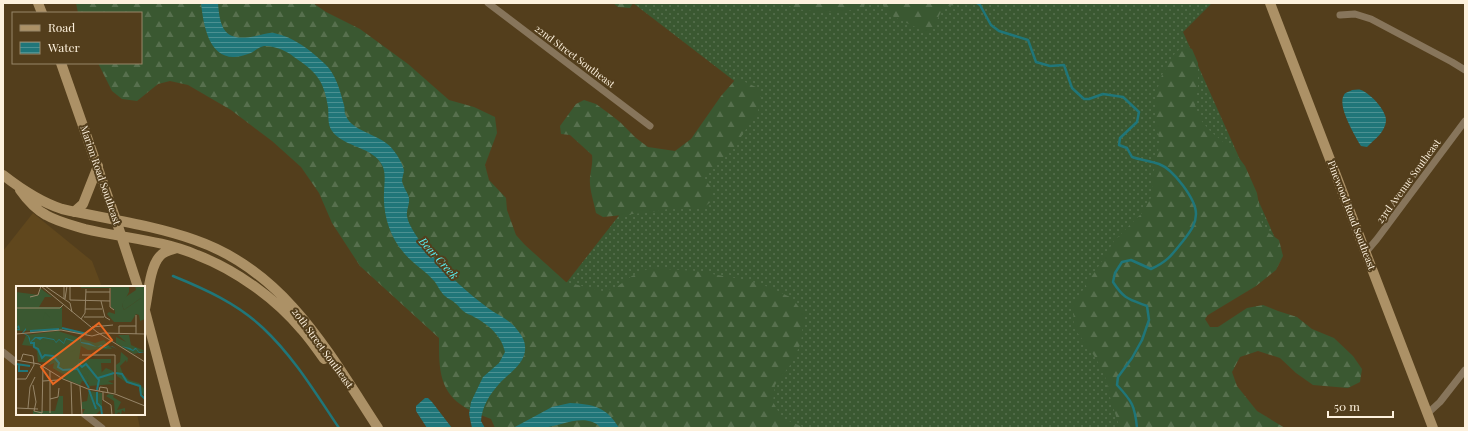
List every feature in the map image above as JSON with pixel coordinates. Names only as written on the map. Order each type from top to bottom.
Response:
[{"type":"street","name":"22nd Street Southeast","points":[[488,3],[650,126]]},
{"type":"street","name":"Pinewood Road Southeast","points":[[1270,3],[1433,428]]},
{"type":"street","points":[[1340,15],[1355,14],[1371,19],[1465,70]]},
{"type":"street","name":"Marion Road Southeast","points":[[61,64],[98,166],[138,286]]},
{"type":"street","name":"23rd Avenue Southeast","points":[[1366,252],[1378,239],[1465,121]]},
{"type":"street","points":[[74,212],[84,204],[98,166]]},
{"type":"street","name":"20th Street Southeast","points":[[3,175],[45,202],[62,209],[174,233],[210,246],[236,260],[272,285],[294,307],[378,428]]},
{"type":"street","name":"20th Street Southeast","points":[[15,184],[28,201],[53,219],[66,224],[154,242],[198,255],[224,268],[253,286],[303,330],[378,428]]},
{"type":"street","points":[[145,304],[151,277],[158,258],[168,251],[177,248]]},
{"type":"street","points":[[145,312],[176,428]]},
{"type":"street","points":[[3,352],[16,362]]},
{"type":"street","points":[[1427,414],[1440,402],[1465,370]]},
{"type":"street","points":[[85,415],[102,428]]},
{"type":"shaded area","points":[[33,213],[92,261],[102,286],[16,286],[16,415],[137,415],[140,428],[3,428],[3,251]]},
{"type":"green space","points":[[76,3],[313,3],[326,12],[360,29],[408,64],[449,100],[474,107],[495,117],[497,133],[485,165],[489,180],[506,198],[507,210],[516,235],[566,282],[602,291],[615,288],[632,276],[650,268],[696,271],[745,280],[769,287],[792,298],[804,314],[801,343],[791,364],[775,385],[773,402],[782,418],[805,428],[495,428],[491,419],[475,413],[460,404],[447,390],[441,374],[439,338],[360,266],[332,223],[319,193],[301,167],[272,141],[231,110],[188,85],[170,81],[158,84],[137,101],[122,99],[112,91],[98,64],[142,64],[142,12],[78,12]]},
{"type":"green space","points":[[613,3],[633,3],[630,8],[618,7]]},
{"type":"green space","points":[[633,3],[1212,3],[1183,32],[1283,256],[1153,322],[1241,428],[699,428],[560,291],[642,186],[750,93]]},
{"type":"green space","points":[[783,3],[865,3],[864,7],[857,9],[831,12],[798,9]]},
{"type":"green space","points":[[882,3],[993,3],[943,7],[933,29],[926,32],[894,17],[885,10]]},
{"type":"green space","points":[[1184,46],[1192,49],[1198,63],[1198,86],[1195,105],[1200,119],[1210,131],[1233,150],[1245,166],[1257,193],[1263,229],[1279,240],[1283,256],[1276,270],[1256,286],[1208,315],[1205,319],[1210,327],[1218,327],[1247,308],[1263,305],[1297,317],[1312,329],[1334,338],[1353,356],[1362,369],[1360,382],[1348,388],[1313,385],[1296,373],[1280,358],[1258,351],[1240,357],[1232,372],[1237,386],[1257,411],[1285,428],[1120,428],[1111,401],[1104,372],[1074,328],[1073,305],[1114,241],[1143,212],[1152,196],[1153,175],[1160,142],[1155,122],[1155,96],[1162,75],[1175,53]]},
{"type":"green space","points":[[735,80],[741,80],[758,88],[761,96],[758,111],[733,149],[704,178],[713,190],[712,201],[704,207],[677,207],[653,212],[603,217],[596,213],[590,182],[592,155],[570,135],[561,134],[560,126],[576,104],[584,100],[596,104],[621,123],[636,138],[648,147],[675,151],[691,139],[721,96]]},
{"type":"water","points":[[201,3],[218,3],[223,27],[231,36],[246,37],[268,33],[281,35],[301,45],[314,54],[329,68],[337,83],[344,105],[345,115],[350,122],[361,130],[389,145],[400,160],[404,170],[402,181],[409,198],[407,212],[408,221],[418,239],[441,266],[460,285],[488,308],[515,327],[521,335],[525,346],[523,358],[520,363],[495,388],[489,397],[483,411],[481,421],[485,428],[472,428],[469,414],[471,402],[483,377],[499,363],[505,352],[498,336],[484,323],[465,312],[447,298],[435,282],[399,247],[391,233],[386,218],[384,202],[385,177],[383,167],[379,160],[373,155],[337,137],[332,131],[330,128],[328,107],[324,90],[313,72],[302,62],[288,53],[273,47],[263,46],[250,53],[235,57],[225,56],[212,44],[207,35]]},
{"type":"water","points":[[1352,90],[1361,90],[1369,95],[1378,103],[1386,117],[1384,129],[1367,147],[1361,146],[1359,143],[1344,112],[1342,100],[1346,93]]},
{"type":"water","points":[[425,398],[428,398],[432,402],[452,428],[427,428],[416,411],[416,406]]},
{"type":"water","points":[[570,403],[586,404],[599,408],[610,415],[619,428],[601,428],[595,423],[580,420],[541,428],[513,428],[552,407]]},
{"type":"waterway","points":[[977,3],[980,5],[991,25],[999,31],[1028,40],[1036,62],[1050,66],[1064,65],[1072,88],[1084,99],[1089,99],[1103,94],[1123,97],[1139,112],[1137,122],[1120,138],[1119,145],[1127,148],[1132,157],[1165,167],[1183,185],[1195,208],[1196,218],[1192,229],[1169,258],[1151,269],[1131,260],[1122,262],[1115,273],[1113,282],[1117,288],[1127,298],[1147,306],[1149,320],[1142,340],[1132,358],[1118,377],[1117,385],[1132,404],[1137,428]]},
{"type":"waterway","points":[[173,276],[197,286],[232,304],[263,328],[295,363],[339,428]]},
{"type":"water label","name":"Bear Creek","points":[[439,258]]}]
